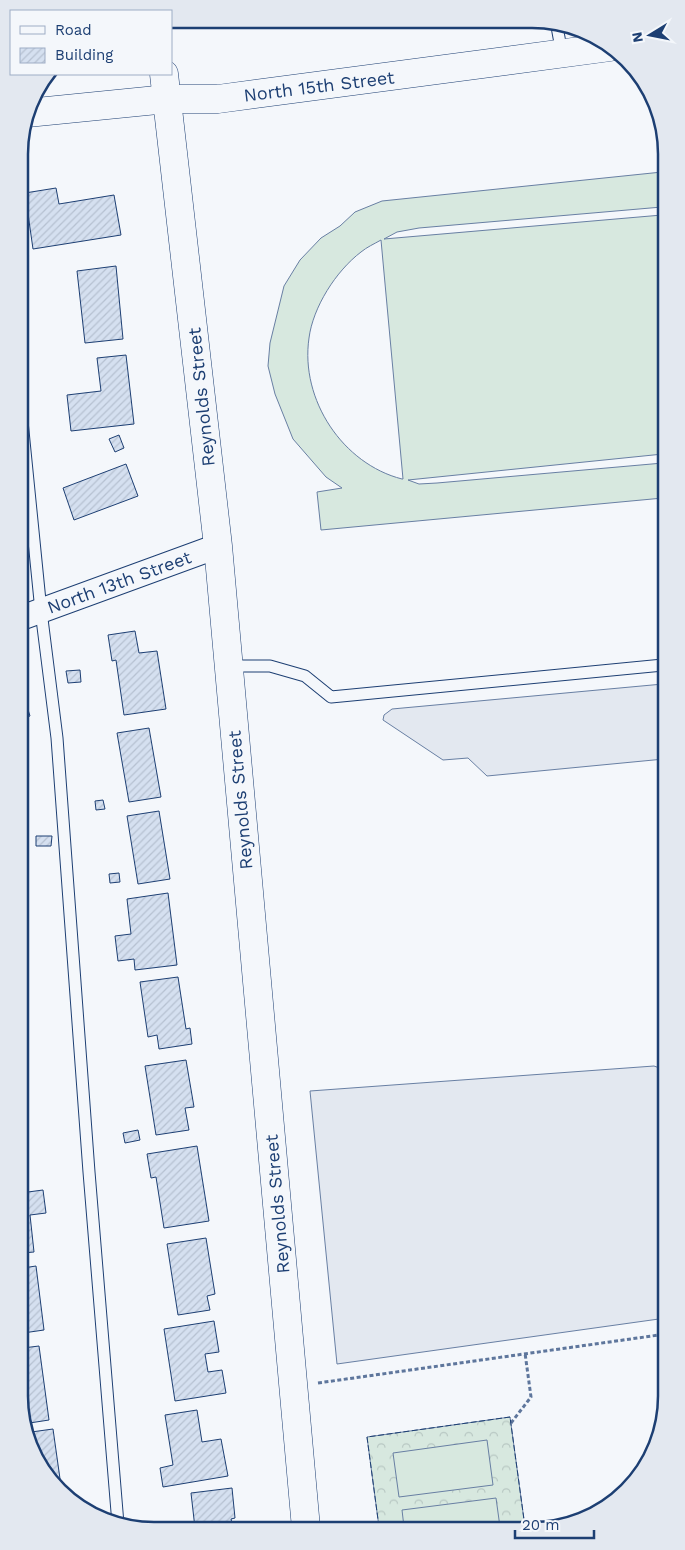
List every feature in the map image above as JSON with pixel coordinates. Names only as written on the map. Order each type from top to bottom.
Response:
[{"type":"main road","name":"North 15th Street","points":[[35,112],[165,86],[218,99],[600,48]]},
{"type":"main road","name":"Reynolds Street","points":[[165,86],[218,546],[305,1522]]},
{"type":"street","name":"North 13th Street","points":[[31,615],[218,546]]},
{"type":"lane","points":[[558,30],[562,54]]},
{"type":"lane","points":[[28,557],[31,615],[57,738],[89,1172],[117,1517]]},
{"type":"lane","points":[[228,666],[270,666],[305,676],[331,697],[658,666]]},
{"type":"path","points":[[293,1387],[657,1335]]},
{"type":"path","points":[[511,1423],[531,1397],[525,1353]]},
{"type":"green space","points":[[658,172],[658,207],[419,228],[397,232],[384,239],[658,215],[658,455],[408,480],[419,484],[437,483],[658,463],[658,498],[321,530],[317,492],[342,488],[326,477],[293,439],[275,394],[268,366],[270,343],[284,286],[300,260],[321,238],[340,226],[355,212],[382,201]],"holes":[[[381,240],[403,479],[381,471],[361,459],[344,444],[330,426],[319,406],[311,384],[308,361],[311,326],[327,290],[352,260]]]},
{"type":"green space","points":[[510,1417],[524,1522],[378,1522],[367,1437]]},
{"type":"green space","points":[[487,1440],[493,1485],[399,1497],[393,1453]]},
{"type":"green space","points":[[496,1498],[499,1522],[403,1522],[402,1510]]},
{"type":"shaded area","points":[[658,685],[658,760],[487,776],[468,758],[443,760],[383,720],[384,715],[392,709]]},
{"type":"shaded area","points":[[657,1067],[657,1319],[337,1364],[310,1091]]},
{"type":"building","points":[[56,188],[59,204],[114,195],[121,235],[33,249],[28,214],[28,193]]},
{"type":"building","points":[[116,266],[123,339],[85,343],[77,271]]},
{"type":"building","points":[[126,355],[134,424],[71,431],[67,395],[101,391],[97,358]]},
{"type":"building","points":[[119,435],[124,448],[115,452],[109,439]]},
{"type":"building","points":[[126,464],[138,496],[74,520],[63,488]]},
{"type":"building","points":[[135,631],[139,653],[157,651],[166,709],[124,715],[116,660],[112,661],[108,635]]},
{"type":"building","points":[[80,670],[81,682],[68,683],[66,671]]},
{"type":"building","points":[[149,728],[161,797],[129,802],[117,733]]},
{"type":"building","points":[[103,800],[105,809],[96,810],[95,801]]},
{"type":"building","points":[[159,811],[170,879],[138,884],[127,816]]},
{"type":"building","points":[[36,836],[52,836],[51,846],[36,846]]},
{"type":"building","points":[[119,873],[120,882],[110,883],[109,874]]},
{"type":"building","points":[[168,893],[177,965],[135,970],[134,959],[118,961],[115,936],[131,934],[127,899]]},
{"type":"building","points":[[178,977],[186,1029],[190,1028],[192,1044],[159,1049],[157,1035],[148,1037],[140,982]]},
{"type":"building","points":[[186,1060],[194,1107],[185,1108],[189,1130],[156,1135],[145,1066]]},
{"type":"building","points":[[138,1130],[140,1140],[125,1143],[123,1133]]},
{"type":"building","points":[[197,1146],[209,1221],[164,1228],[156,1177],[151,1178],[147,1154]]},
{"type":"building","points":[[43,1190],[46,1213],[30,1215],[34,1252],[28,1253],[28,1192]]},
{"type":"building","points":[[206,1238],[215,1294],[207,1296],[210,1310],[178,1315],[167,1244]]},
{"type":"building","points":[[36,1266],[44,1330],[28,1332],[28,1267]]},
{"type":"building","points":[[214,1321],[219,1352],[205,1354],[208,1372],[222,1370],[226,1393],[175,1401],[164,1329]]},
{"type":"building","points":[[39,1346],[49,1420],[31,1423],[28,1396],[28,1347]]},
{"type":"building","points":[[197,1410],[202,1442],[221,1439],[228,1476],[163,1487],[160,1468],[173,1465],[165,1415]]},
{"type":"building","points":[[53,1429],[60,1481],[44,1460],[33,1432]]},
{"type":"building","points":[[232,1488],[235,1518],[231,1519],[232,1522],[194,1522],[191,1493]]},
{"type":"fence","points":[[378,1522],[367,1437],[510,1417],[524,1522]]}]
